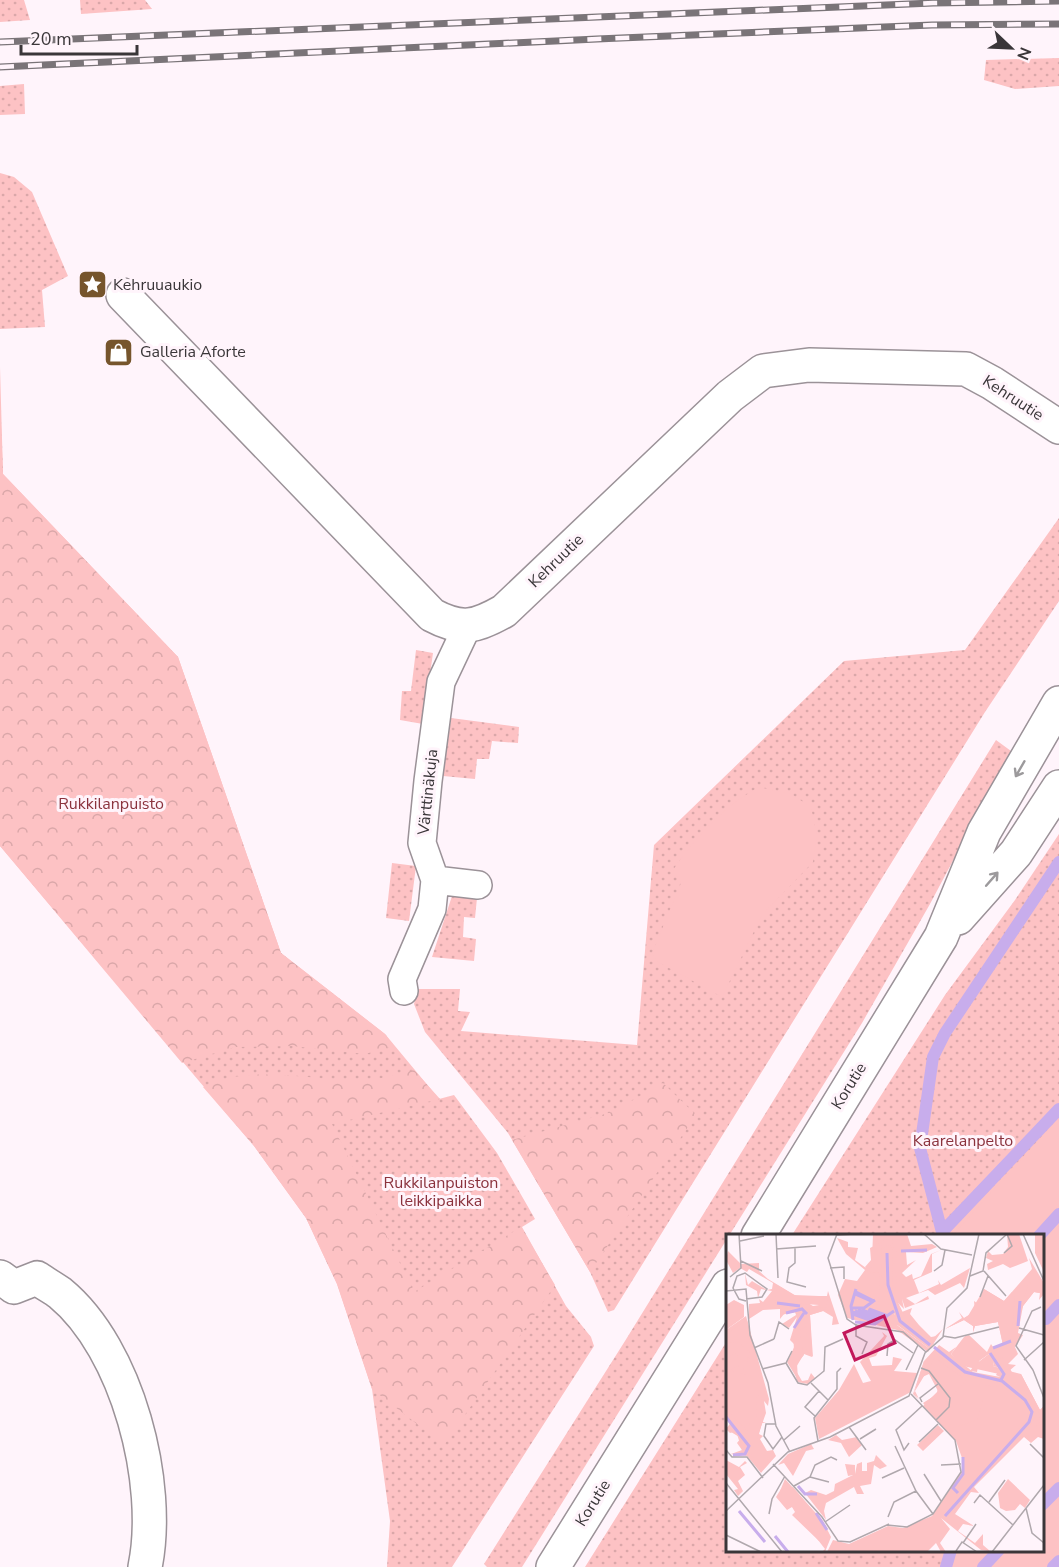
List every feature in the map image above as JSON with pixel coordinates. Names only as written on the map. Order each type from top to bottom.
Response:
[{"type":"street","points":[[123,295],[432,615],[447,623],[467,627]]},
{"type":"street","name":"Kehruutie","points":[[467,627],[487,621],[504,611],[730,396],[763,371],[809,364],[966,369],[992,383],[1059,428]]},
{"type":"street","name":"Värttinäkuja","points":[[404,991],[402,979],[432,909],[435,880],[422,843],[417,781],[441,682],[467,627]]},
{"type":"street","name":"Korutie","points":[[759,1234],[941,937],[984,832],[1059,703]]},
{"type":"street","name":"Korutie","points":[[941,937],[1016,853],[1059,787]]},
{"type":"street","points":[[435,880],[478,885]]},
{"type":"street","points":[[0,1277],[14,1287],[37,1278],[53,1289],[80,1315],[100,1342],[128,1397],[146,1468],[150,1542],[145,1567]]},
{"type":"street","name":"Korutie","points":[[553,1567],[726,1289]]},
{"type":"green space","points":[[0,0],[24,0],[30,20],[0,22]]},
{"type":"green space","points":[[80,0],[145,0],[152,9],[81,14]]},
{"type":"green space","points":[[1059,58],[1059,86],[1015,89],[984,80],[986,60]]},
{"type":"green space","points":[[24,84],[25,114],[0,115],[0,86]]},
{"type":"green space","points":[[0,173],[14,177],[32,192],[68,276],[42,290],[45,327],[0,329]]},
{"type":"green space","name":"Rukkilanpuisto","points":[[0,367],[3,474],[178,657],[281,953],[385,1034],[439,1099],[454,1095],[497,1153],[535,1219],[522,1227],[566,1306],[591,1337],[594,1346],[452,1567],[387,1567],[390,1521],[372,1389],[337,1284],[306,1218],[254,1146],[0,846]]},
{"type":"green space","points":[[0,399],[3,474],[178,657],[281,953],[385,1034],[394,1046],[365,1054],[292,1046],[235,1047],[182,1063],[0,846]]},
{"type":"green space","points":[[1059,518],[1059,601],[985,712],[614,1310],[608,1312],[590,1272],[508,1133],[425,1032],[414,1004],[418,989],[460,989],[458,1011],[470,1012],[461,1031],[637,1045],[654,845],[844,661],[965,650]]},
{"type":"green space","points":[[416,650],[433,653],[423,724],[400,720],[402,691],[411,691]]},
{"type":"green space","points":[[451,718],[519,727],[518,743],[492,741],[489,759],[477,759],[475,779],[443,776]]},
{"type":"green space","points":[[996,740],[1011,751],[930,904],[862,1023],[730,1234],[726,1234],[726,1241],[522,1567],[487,1567],[484,1564],[625,1341]]},
{"type":"green space","points":[[759,787],[791,794],[811,807],[817,836],[813,862],[762,915],[722,997],[658,962],[652,953],[681,883],[673,870],[691,846],[722,813]]},
{"type":"green space","name":"Kaarelanpelto","points":[[1059,834],[1059,1567],[585,1567],[726,1343],[726,1552],[1044,1552],[1044,1234],[793,1234],[945,995],[1015,900]]},
{"type":"green space","points":[[392,863],[416,866],[409,921],[386,918]]},
{"type":"green space","points":[[452,896],[477,898],[475,918],[464,917],[463,937],[476,939],[474,961],[432,957]]},
{"type":"green space","points":[[414,1070],[440,1099],[332,1124],[414,1292],[521,1227],[555,1285],[444,1445],[372,1389],[337,1284],[306,1218],[254,1146],[203,1087],[242,1076],[284,1075],[368,1080]]},
{"type":"green space","points":[[663,1083],[696,1115],[590,1272],[512,1140],[612,1112]]},
{"type":"green space","points":[[1059,1117],[1059,1567],[946,1567],[951,1552],[1044,1552],[1044,1234],[954,1234]]},
{"type":"waterway","points":[[942,1234],[920,1148],[933,1057],[945,1033],[1059,862]]},
{"type":"waterway","points":[[942,1232],[1059,1109]]},
{"type":"waterway","points":[[1041,1234],[1059,1214]]},
{"type":"waterway","points":[[1046,1319],[1059,1305]]},
{"type":"waterway","points":[[1044,1503],[1059,1488]]},
{"type":"waterway","points":[[946,1567],[950,1552]]},
{"type":"waterway","points":[[983,1567],[997,1552]]},
{"type":"waterway","points":[[1053,1567],[1059,1561]]},
{"type":"railway","points":[[0,42],[933,3],[1059,1]]},
{"type":"railway","points":[[0,67],[932,25],[1059,24]]},
{"type":"place","name":"Kehruuaukio","points":[[92,285]]},
{"type":"place","name":"Galleria Aforte","points":[[119,352]]},
{"type":"park label","name":"Rukkilanpuiston leikkipaikka","points":[[441,1192]]}]
